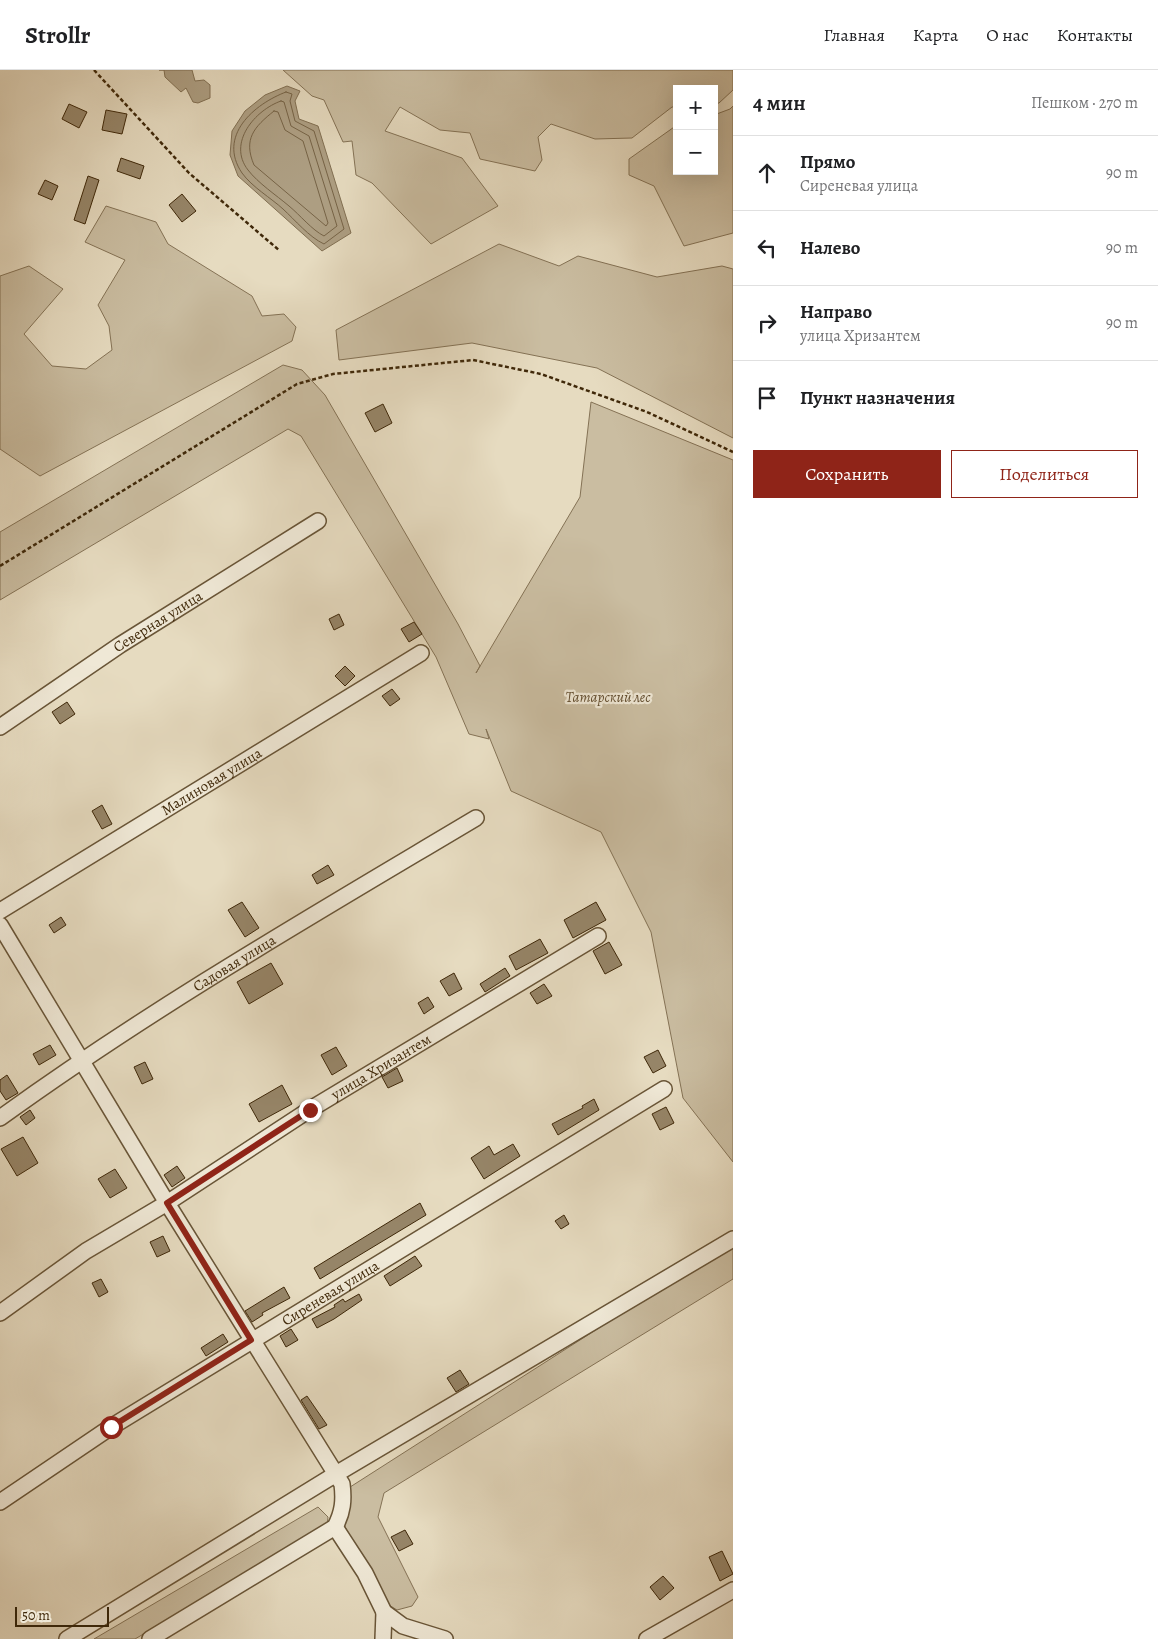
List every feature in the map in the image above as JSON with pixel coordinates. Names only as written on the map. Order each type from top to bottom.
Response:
[{"type":"street","name":"Северная улица","points":[[0,727],[120,645],[318,521]]},
{"type":"street","name":"Малиновая улица","points":[[0,911],[421,653]]},
{"type":"street","name":"Садовая улица","points":[[0,1118],[80,1060],[231,964],[476,818]]},
{"type":"street","points":[[0,925],[167,1203],[342,1484],[344,1497],[342,1515],[336,1527],[150,1639]]},
{"type":"street","name":"улица Хризантем","points":[[0,1313],[86,1251],[167,1203],[310,1110],[598,936]]},
{"type":"street","name":"Сиреневая улица","points":[[0,1502],[111,1427],[251,1340],[664,1090]]},
{"type":"street","points":[[67,1639],[336,1474],[733,1239]]},
{"type":"street","points":[[336,1527],[365,1574],[384,1612],[403,1626],[426,1637],[445,1639]]},
{"type":"street","points":[[647,1639],[733,1590]]},
{"type":"street","points":[[383,1639],[384,1612]]},
{"type":"path","points":[[94,70],[190,173],[280,251]]},
{"type":"path","points":[[0,566],[298,384],[333,374],[473,360],[541,374],[647,412],[733,452]]},
{"type":"green space","points":[[283,70],[733,70],[733,90],[719,103],[718,85],[673,85],[673,107],[632,138],[595,139],[551,124],[538,137],[542,160],[535,171],[480,159],[470,133],[440,130],[400,107],[385,131],[462,158],[498,206],[431,244],[372,183],[356,175],[352,141],[343,142],[324,100],[312,96]]},
{"type":"green space","points":[[733,106],[733,233],[684,246],[654,186],[629,175],[629,159],[673,128],[673,175],[718,175],[718,114]]},
{"type":"green space","points":[[106,206],[156,222],[168,244],[252,296],[262,316],[284,314],[296,327],[292,341],[40,476],[0,449],[0,276],[29,266],[63,289],[24,334],[52,366],[86,369],[112,350],[109,326],[98,305],[125,260],[85,242]]},
{"type":"green space","points":[[499,244],[559,266],[578,256],[657,277],[722,266],[733,269],[733,438],[597,368],[472,343],[339,360],[336,330]]},
{"type":"green space","name":"Татарский лес","points":[[283,365],[302,370],[325,395],[458,624],[480,666],[476,673],[580,497],[591,402],[733,460],[733,1162],[683,1098],[651,932],[601,832],[511,791],[486,729],[489,739],[469,734],[436,657],[301,436],[288,429],[0,600],[0,532]]},
{"type":"green space","points":[[727,1246],[733,1247],[733,1279],[384,1493],[378,1517],[418,1597],[412,1606],[397,1610],[389,1605],[344,1525],[347,1489]]},
{"type":"green space","points":[[318,1507],[328,1517],[327,1526],[135,1639],[94,1639]]},
{"type":"water","points":[[164,70],[192,70],[195,81],[204,80],[210,85],[210,98],[198,103],[193,102],[186,88],[181,92],[165,77]]},
{"type":"water","points":[[287,86],[300,91],[295,101],[299,119],[318,126],[351,233],[322,251],[238,176],[230,155],[232,131],[245,111],[265,95]]},
{"type":"building","points":[[69,104],[87,112],[79,128],[62,119]]},
{"type":"building","points":[[106,110],[127,114],[122,134],[102,130]]},
{"type":"building","points":[[121,158],[144,166],[140,179],[117,171]]},
{"type":"building","points":[[88,176],[99,180],[85,224],[74,220]]},
{"type":"building","points":[[45,180],[58,186],[52,200],[38,194]]},
{"type":"building","points":[[182,194],[196,211],[182,222],[169,205]]},
{"type":"building","points":[[383,404],[392,423],[375,432],[365,413]]},
{"type":"building","points":[[339,614],[344,625],[334,630],[329,619]]},
{"type":"building","points":[[414,622],[422,634],[409,642],[401,629]]},
{"type":"building","points":[[345,666],[355,676],[345,686],[335,676]]},
{"type":"building","points":[[392,689],[400,699],[390,706],[382,696]]},
{"type":"building","points":[[67,702],[75,714],[60,724],[52,712]]},
{"type":"building","points":[[102,805],[112,824],[102,829],[92,811]]},
{"type":"building","points":[[328,865],[334,875],[317,884],[312,875]]},
{"type":"building","points":[[242,902],[259,928],[245,937],[228,910]]},
{"type":"building","points":[[596,902],[606,920],[573,938],[564,920]]},
{"type":"building","points":[[61,917],[66,925],[54,933],[49,925]]},
{"type":"building","points":[[540,939],[548,953],[516,970],[509,956]]},
{"type":"building","points":[[609,942],[622,965],[605,974],[593,951]]},
{"type":"building","points":[[271,963],[283,984],[249,1004],[237,982]]},
{"type":"building","points":[[505,968],[510,976],[485,992],[480,984]]},
{"type":"building","points":[[454,973],[462,989],[449,996],[440,981]]},
{"type":"building","points":[[544,984],[552,996],[537,1004],[530,993]]},
{"type":"building","points":[[428,997],[434,1007],[424,1014],[418,1003]]},
{"type":"building","points":[[50,1045],[56,1055],[39,1065],[33,1054]]},
{"type":"building","points":[[336,1047],[347,1066],[332,1075],[321,1055]]},
{"type":"building","points":[[658,1050],[666,1066],[653,1073],[644,1057]]},
{"type":"building","points":[[145,1062],[153,1079],[142,1084],[134,1067]]},
{"type":"building","points":[[397,1068],[403,1081],[388,1088],[382,1077]]},
{"type":"building","points":[[7,1075],[18,1093],[6,1100],[0,1091],[0,1080]]},
{"type":"building","points":[[282,1085],[292,1104],[259,1122],[249,1104]]},
{"type":"building","points":[[594,1099],[599,1110],[558,1135],[552,1124],[583,1108],[582,1106]]},
{"type":"building","points":[[666,1107],[674,1123],[660,1130],[652,1114]]},
{"type":"building","points":[[30,1110],[35,1118],[26,1125],[20,1117]]},
{"type":"building","points":[[23,1137],[38,1163],[17,1176],[1,1149]]},
{"type":"building","points":[[513,1144],[520,1156],[484,1179],[471,1158],[489,1146],[494,1155]]},
{"type":"building","points":[[177,1166],[185,1178],[172,1187],[164,1175]]},
{"type":"building","points":[[115,1169],[127,1188],[110,1198],[98,1179]]},
{"type":"building","points":[[420,1203],[426,1215],[320,1279],[314,1268]]},
{"type":"building","points":[[564,1215],[569,1224],[561,1229],[555,1221]]},
{"type":"building","points":[[163,1236],[170,1251],[157,1257],[150,1242]]},
{"type":"building","points":[[415,1256],[422,1266],[390,1286],[384,1276]]},
{"type":"building","points":[[101,1279],[108,1292],[99,1297],[92,1283]]},
{"type":"building","points":[[284,1287],[290,1298],[262,1313],[263,1315],[252,1322],[245,1311]]},
{"type":"building","points":[[359,1294],[362,1300],[317,1328],[312,1319],[335,1307],[334,1305],[343,1299],[345,1302]]},
{"type":"building","points":[[291,1329],[298,1340],[286,1347],[280,1336]]},
{"type":"building","points":[[223,1334],[228,1342],[206,1356],[201,1348]]},
{"type":"building","points":[[460,1370],[469,1384],[456,1392],[447,1378]]},
{"type":"building","points":[[307,1396],[327,1425],[319,1429],[301,1400]]},
{"type":"building","points":[[405,1530],[413,1544],[399,1551],[391,1537]]},
{"type":"building","points":[[722,1551],[733,1574],[720,1581],[709,1557]]},
{"type":"building","points":[[663,1576],[674,1588],[660,1600],[650,1587]]},
{"type":"route","points":[[111,1427],[251,1340],[167,1203],[310,1110]]}]
